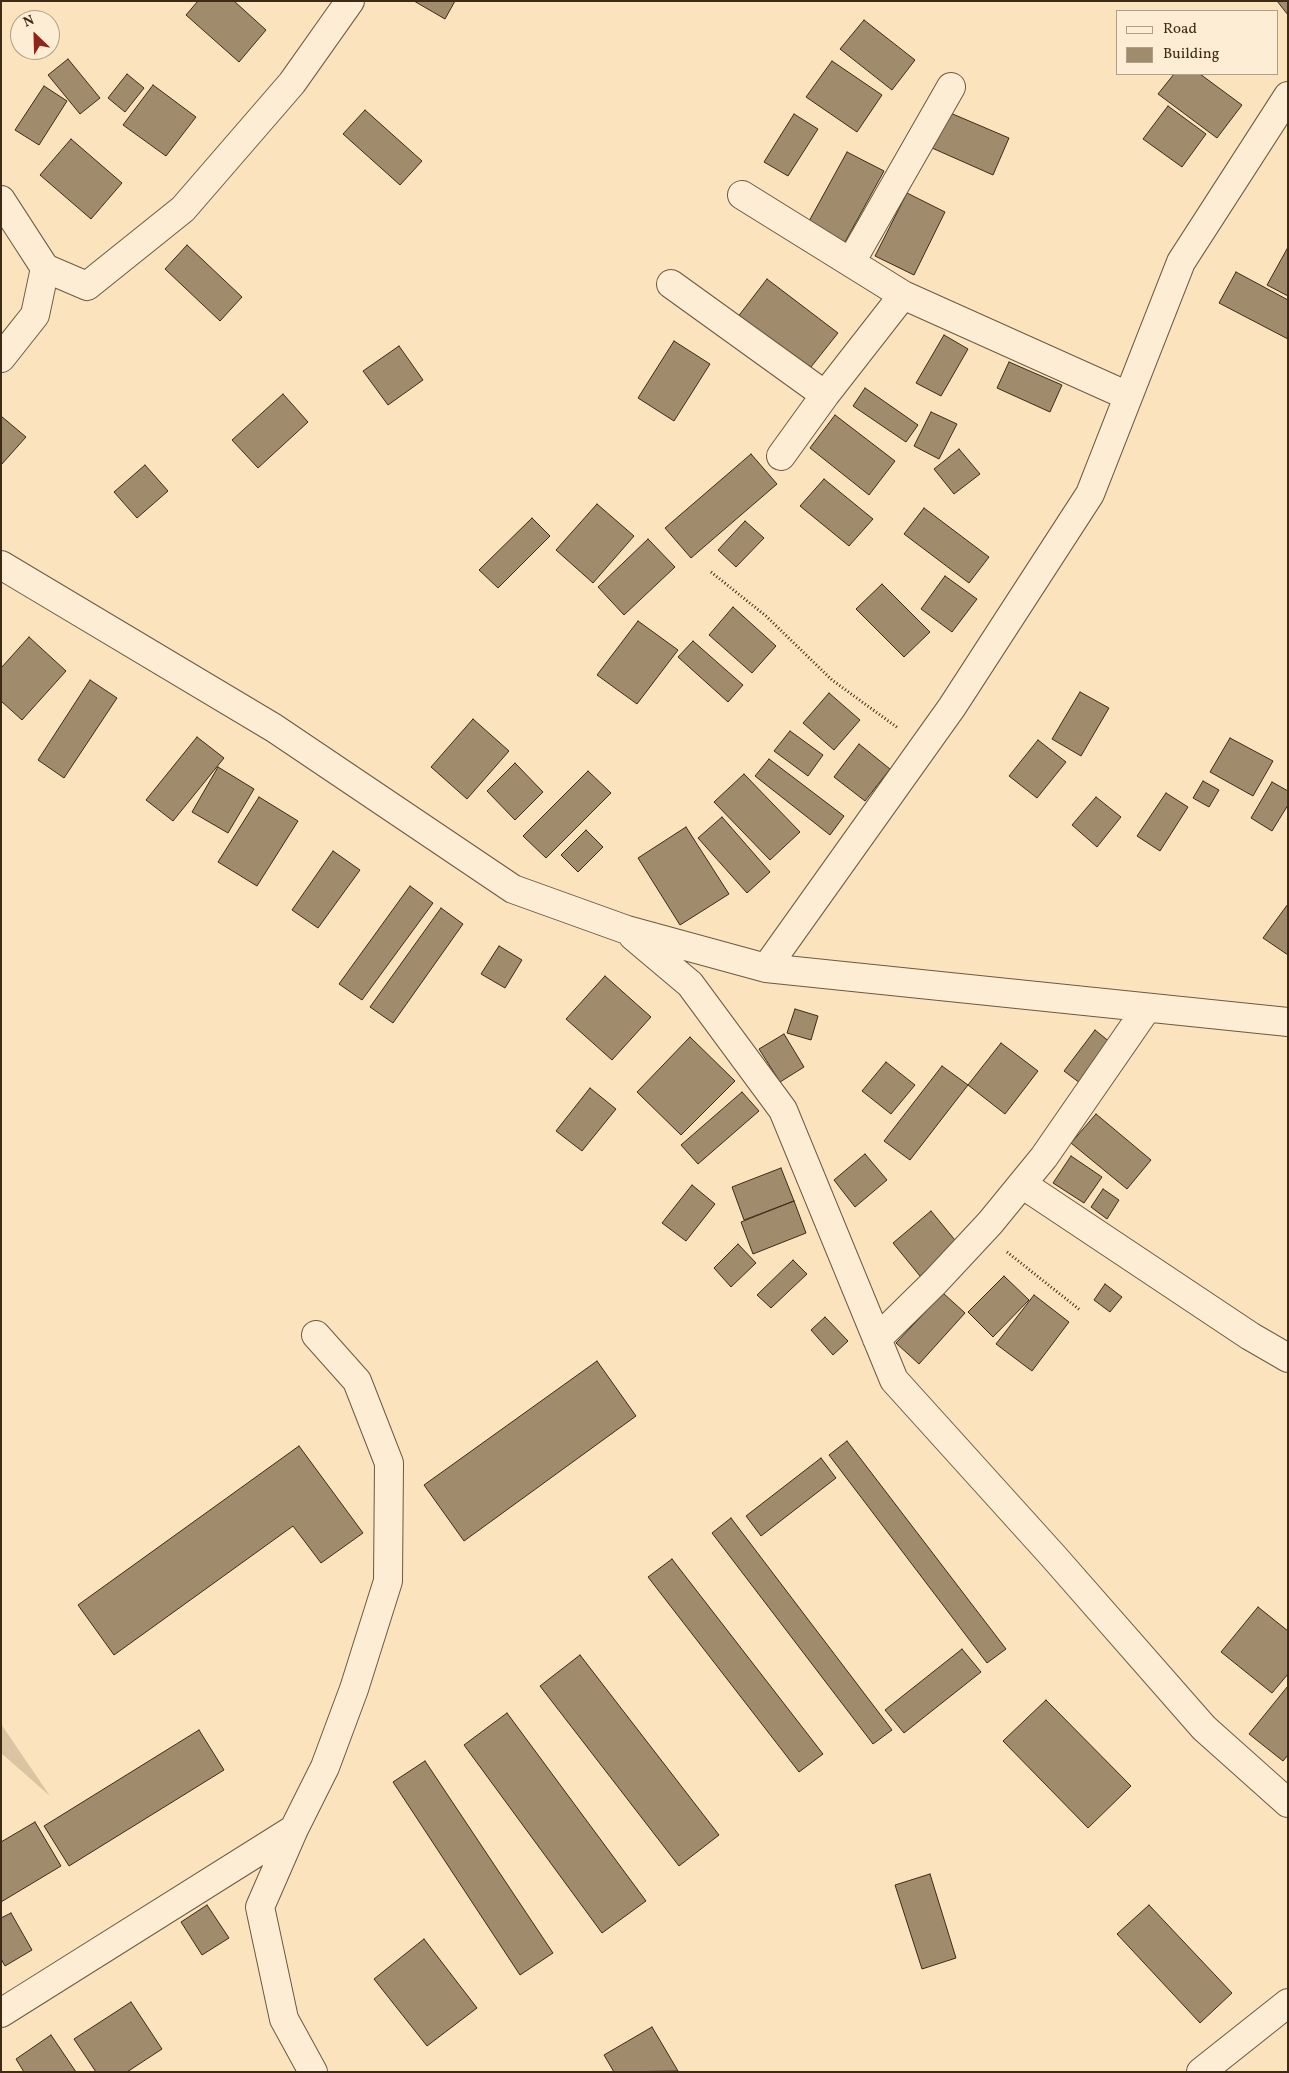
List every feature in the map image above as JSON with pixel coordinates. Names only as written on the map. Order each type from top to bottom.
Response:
[{"type":"street","points":[[1,200],[45,268],[87,286],[183,209],[292,83],[350,1]]},
{"type":"street","points":[[851,262],[951,88]]},
{"type":"street","points":[[766,968],[952,707],[1090,494],[1181,262],[1288,96]]},
{"type":"street","points":[[742,195],[903,295],[1128,396]]},
{"type":"street","points":[[1,358],[35,314],[45,268]]},
{"type":"street","points":[[671,284],[825,395]]},
{"type":"street","points":[[781,456],[825,395],[903,295]]},
{"type":"street","points":[[1,565],[274,728],[513,889],[627,930],[766,968],[1288,1022]]},
{"type":"street","points":[[627,930],[690,984],[783,1110],[894,1380],[1054,1557],[1204,1728],[1288,1803]]},
{"type":"street","points":[[877,1339],[979,1235],[1022,1184],[1044,1157],[1147,1008]]},
{"type":"street","points":[[1022,1184],[1250,1336],[1288,1358]]},
{"type":"street","points":[[313,2072],[284,2019],[260,1907],[294,1829],[325,1768],[354,1689],[388,1581],[389,1463],[357,1381],[316,1334]]},
{"type":"street","points":[[1,2013],[294,1829]]},
{"type":"street","points":[[1201,2072],[1288,2003]]},
{"type":"path","points":[[712,572],[766,616],[832,680],[923,746]]},
{"type":"path","points":[[979,1235],[1018,1259],[1080,1310]]},
{"type":"shaded area","points":[[1,1724],[50,1796],[1,1753]]},
{"type":"building","points":[[198,1],[234,1],[266,30],[239,62],[186,15]]},
{"type":"building","points":[[414,1],[455,1],[445,19]]},
{"type":"building","points":[[1277,1],[1288,1],[1288,15]]},
{"type":"building","points":[[864,20],[915,60],[892,90],[840,49]]},
{"type":"building","points":[[68,59],[100,98],[80,114],[48,75]]},
{"type":"building","points":[[832,61],[882,95],[857,132],[806,97]]},
{"type":"building","points":[[127,74],[144,88],[125,112],[108,98]]},
{"type":"building","points":[[1173,75],[1201,75],[1242,105],[1217,138],[1158,94]]},
{"type":"building","points":[[153,85],[196,117],[166,156],[123,125]]},
{"type":"building","points":[[44,86],[67,101],[39,145],[15,130]]},
{"type":"building","points":[[1168,106],[1206,134],[1182,167],[1143,139]]},
{"type":"building","points":[[365,110],[422,161],[400,185],[343,134]]},
{"type":"building","points":[[948,112],[1009,138],[993,175],[932,148]]},
{"type":"building","points":[[794,114],[818,129],[788,176],[764,162]]},
{"type":"building","points":[[71,139],[122,183],[91,219],[40,175]]},
{"type":"building","points":[[847,152],[884,171],[845,242],[808,223]]},
{"type":"building","points":[[907,193],[945,212],[914,275],[875,256]]},
{"type":"building","points":[[187,245],[242,297],[220,321],[165,269]]},
{"type":"building","points":[[1288,249],[1288,296],[1267,285]]},
{"type":"building","points":[[1236,272],[1288,300],[1288,339],[1219,303]]},
{"type":"building","points":[[767,279],[838,333],[807,372],[737,318]]},
{"type":"building","points":[[944,335],[968,349],[941,396],[916,383]]},
{"type":"building","points":[[674,341],[710,364],[674,421],[638,398]]},
{"type":"building","points":[[399,346],[423,380],[388,405],[363,371]]},
{"type":"building","points":[[1009,362],[1062,385],[1050,412],[997,388]]},
{"type":"building","points":[[865,388],[918,425],[906,442],[853,406]]},
{"type":"building","points":[[283,394],[308,422],[258,468],[232,440]]},
{"type":"building","points":[[931,412],[957,424],[939,459],[914,446]]},
{"type":"building","points":[[835,415],[895,461],[869,495],[810,448]]},
{"type":"building","points":[[1,416],[26,437],[1,465]]},
{"type":"building","points":[[959,449],[980,474],[954,494],[934,469]]},
{"type":"building","points":[[751,454],[777,484],[691,558],[665,528]]},
{"type":"building","points":[[145,465],[168,491],[137,518],[114,492]]},
{"type":"building","points":[[824,479],[873,519],[849,546],[800,506]]},
{"type":"building","points":[[597,504],[634,536],[593,583],[556,550]]},
{"type":"building","points":[[924,508],[989,557],[969,583],[904,534]]},
{"type":"building","points":[[532,518],[550,536],[498,588],[479,570]]},
{"type":"building","points":[[745,521],[764,538],[736,567],[718,550]]},
{"type":"building","points":[[648,539],[675,567],[624,615],[598,587]]},
{"type":"building","points":[[945,576],[977,599],[952,632],[921,609]]},
{"type":"building","points":[[882,584],[930,632],[904,657],[856,609]]},
{"type":"building","points":[[733,607],[776,646],[752,673],[709,635]]},
{"type":"building","points":[[638,621],[678,650],[637,704],[597,675]]},
{"type":"building","points":[[29,637],[66,671],[22,720],[1,701],[1,668]]},
{"type":"building","points":[[693,641],[743,685],[728,702],[678,657]]},
{"type":"building","points":[[90,680],[117,698],[64,778],[38,760]]},
{"type":"building","points":[[1080,692],[1109,708],[1081,756],[1052,739]]},
{"type":"building","points":[[829,693],[860,720],[834,750],[803,723]]},
{"type":"building","points":[[473,719],[509,751],[467,799],[431,767]]},
{"type":"building","points":[[790,731],[823,755],[808,776],[774,751]]},
{"type":"building","points":[[197,737],[224,758],[173,821],[146,800]]},
{"type":"building","points":[[1230,738],[1273,761],[1253,796],[1210,772]]},
{"type":"building","points":[[1038,740],[1066,762],[1037,798],[1009,776]]},
{"type":"building","points":[[859,744],[890,769],[865,801],[834,777]]},
{"type":"building","points":[[769,759],[844,816],[830,835],[755,776]]},
{"type":"building","points":[[515,763],[543,792],[515,820],[487,791]]},
{"type":"building","points":[[218,767],[254,789],[228,833],[192,812]]},
{"type":"building","points":[[588,771],[611,793],[546,858],[523,836]]},
{"type":"building","points":[[744,774],[800,832],[770,860],[714,802]]},
{"type":"building","points":[[1203,781],[1219,790],[1209,807],[1193,798]]},
{"type":"building","points":[[1272,782],[1288,791],[1288,805],[1272,831],[1251,818]]},
{"type":"building","points":[[1166,793],[1188,807],[1160,851],[1137,836]]},
{"type":"building","points":[[259,797],[298,821],[257,886],[218,862]]},
{"type":"building","points":[[1096,797],[1121,817],[1097,847],[1072,825]]},
{"type":"building","points":[[722,817],[770,872],[747,893],[698,838]]},
{"type":"building","points":[[686,827],[729,894],[680,925],[638,858]]},
{"type":"building","points":[[586,830],[603,847],[578,872],[561,855]]},
{"type":"building","points":[[333,851],[360,870],[318,928],[292,910]]},
{"type":"building","points":[[410,886],[433,903],[362,1000],[339,984]]},
{"type":"building","points":[[1288,904],[1288,955],[1263,938]]},
{"type":"building","points":[[441,908],[463,924],[393,1023],[370,1007]]},
{"type":"building","points":[[499,946],[522,960],[505,988],[481,974]]},
{"type":"building","points":[[605,976],[651,1017],[612,1060],[566,1019]]},
{"type":"building","points":[[795,1009],[818,1016],[811,1040],[787,1033]]},
{"type":"building","points":[[1095,1030],[1116,1047],[1084,1086],[1064,1071]]},
{"type":"building","points":[[784,1034],[804,1067],[780,1082],[759,1049]]},
{"type":"building","points":[[690,1037],[735,1081],[681,1135],[637,1092]]},
{"type":"building","points":[[1001,1043],[1038,1071],[1005,1114],[968,1085]]},
{"type":"building","points":[[886,1062],[915,1085],[891,1114],[862,1091]]},
{"type":"building","points":[[942,1066],[968,1085],[910,1160],[884,1141]]},
{"type":"building","points":[[590,1088],[616,1109],[582,1151],[556,1131]]},
{"type":"building","points":[[742,1092],[759,1111],[698,1164],[681,1145]]},
{"type":"building","points":[[1096,1114],[1151,1160],[1127,1189],[1071,1143]]},
{"type":"building","points":[[865,1154],[887,1180],[855,1207],[834,1180]]},
{"type":"building","points":[[1071,1156],[1102,1177],[1084,1203],[1053,1183]]},
{"type":"building","points":[[781,1168],[794,1201],[744,1220],[732,1187]]},
{"type":"building","points":[[692,1185],[715,1204],[686,1241],[662,1223]]},
{"type":"building","points":[[1103,1189],[1119,1200],[1107,1219],[1091,1207]]},
{"type":"building","points":[[794,1201],[806,1233],[753,1254],[741,1222]]},
{"type":"building","points":[[931,1211],[959,1245],[920,1276],[893,1243]]},
{"type":"building","points":[[738,1244],[756,1263],[731,1287],[714,1268]]},
{"type":"building","points":[[793,1260],[807,1274],[771,1308],[757,1295]]},
{"type":"building","points":[[1004,1276],[1029,1300],[993,1337],[968,1312]]},
{"type":"building","points":[[1105,1284],[1122,1297],[1110,1312],[1094,1300]]},
{"type":"building","points":[[943,1293],[965,1313],[919,1364],[896,1343]]},
{"type":"building","points":[[1034,1295],[1069,1322],[1032,1371],[996,1344]]},
{"type":"building","points":[[825,1317],[848,1341],[833,1355],[811,1330]]},
{"type":"building","points":[[597,1361],[636,1416],[464,1541],[424,1485]]},
{"type":"building","points":[[847,1441],[1006,1649],[987,1663],[829,1455]]},
{"type":"building","points":[[299,1446],[363,1533],[321,1563],[293,1526],[114,1655],[78,1605]]},
{"type":"building","points":[[821,1458],[836,1478],[761,1536],[746,1516]]},
{"type":"building","points":[[731,1518],[892,1730],[873,1744],[712,1533]]},
{"type":"building","points":[[672,1559],[823,1754],[799,1772],[648,1577]]},
{"type":"building","points":[[1258,1607],[1288,1631],[1288,1674],[1272,1693],[1221,1652]]},
{"type":"building","points":[[962,1649],[981,1672],[904,1733],[885,1710]]},
{"type":"building","points":[[580,1655],[719,1835],[679,1866],[540,1686]]},
{"type":"building","points":[[1288,1686],[1288,1755],[1283,1761],[1249,1734]]},
{"type":"building","points":[[1046,1700],[1131,1786],[1088,1828],[1003,1741]]},
{"type":"building","points":[[507,1713],[646,1901],[602,1933],[464,1745]]},
{"type":"building","points":[[199,1730],[224,1770],[69,1866],[44,1826]]},
{"type":"building","points":[[425,1761],[553,1953],[520,1975],[393,1782]]},
{"type":"building","points":[[35,1822],[61,1866],[1,1902],[1,1842]]},
{"type":"building","points":[[930,1874],[956,1958],[922,1969],[895,1885]]},
{"type":"building","points":[[207,1905],[229,1938],[202,1955],[181,1922]]},
{"type":"building","points":[[1149,1905],[1232,1993],[1200,2023],[1117,1934]]},
{"type":"building","points":[[11,1913],[32,1950],[5,1966],[1,1959],[1,1918]]},
{"type":"building","points":[[424,1939],[477,2008],[427,2046],[374,1979]]},
{"type":"building","points":[[131,2002],[162,2049],[127,2072],[96,2072],[74,2039]]},
{"type":"building","points":[[652,2027],[678,2071],[614,2072],[604,2055]]},
{"type":"building","points":[[51,2035],[76,2072],[24,2072],[16,2059]]}]
